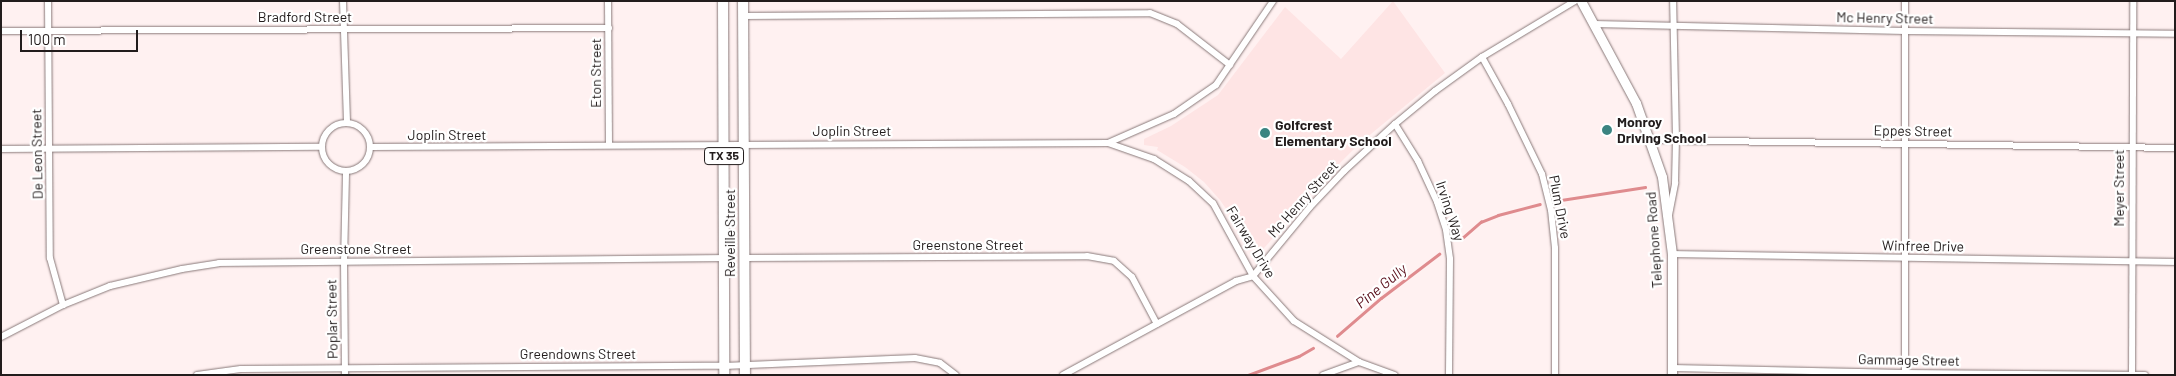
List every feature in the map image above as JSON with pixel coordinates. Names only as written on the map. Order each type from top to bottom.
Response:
[{"type":"main road","name":"Reveille Street","points":[[723,1],[724,370]]},
{"type":"main road","name":"Reveille Street","points":[[743,1],[745,370]]},
{"type":"main road","name":"Telephone Road","points":[[1581,1],[1636,103],[1662,178],[1669,219],[1672,254],[1672,371]]},
{"type":"street","name":"De Leon Street","points":[[48,1],[50,258],[63,305]]},
{"type":"street","points":[[343,1],[347,122]]},
{"type":"street","name":"Eton Street","points":[[608,1],[609,145]]},
{"type":"street","name":"Joplin Street","points":[[371,147],[544,148],[609,145],[1108,143],[1174,114],[1216,85],[1274,1]]},
{"type":"street","name":"Mc Henry Street","points":[[1253,276],[1310,207],[1344,171],[1395,124],[1435,91],[1482,57],[1575,1]]},
{"type":"street","points":[[1669,219],[1675,183],[1676,140],[1673,1]]},
{"type":"street","points":[[1905,1],[1905,374]]},
{"type":"street","name":"Meyer Street","points":[[2132,375],[2133,1]]},
{"type":"street","points":[[743,16],[1150,13],[1177,24],[1230,65]]},
{"type":"street","name":"Mc Henry Street","points":[[1594,24],[1905,32],[2175,34]]},
{"type":"street","name":"Bradford Street","points":[[1,31],[609,28]]},
{"type":"street","name":"Plum Drive","points":[[1482,57],[1508,104],[1542,174],[1551,210],[1555,248],[1555,375]]},
{"type":"street","points":[[347,122],[359,126],[368,135],[371,147],[368,160],[358,169],[346,172],[334,169],[324,159],[321,147],[325,134],[334,126],[347,122]]},
{"type":"street","name":"Irving Way","points":[[1395,124],[1418,162],[1446,230],[1450,259],[1449,375]]},
{"type":"street","name":"Eppes Street","points":[[1650,140],[2175,148]]},
{"type":"street","name":"Fairway Drive","points":[[1108,143],[1154,159],[1189,181],[1213,203],[1253,276],[1294,321],[1360,362],[1395,375]]},
{"type":"street","points":[[1,149],[321,147]]},
{"type":"street","name":"Poplar Street","points":[[345,371],[344,262],[346,172]]},
{"type":"street","name":"Winfree Drive","points":[[1672,254],[2175,262]]},
{"type":"street","name":"Greenstone Street","points":[[744,258],[1087,256],[1114,261],[1132,277],[1157,324]]},
{"type":"street","name":"Greenstone Street","points":[[1,336],[63,305],[110,286],[182,269],[255,261],[344,262],[725,258]]},
{"type":"street","points":[[1063,375],[1236,281],[1253,276]]},
{"type":"street","name":"Greendowns Street","points":[[197,375],[241,369],[345,371],[745,370],[915,358],[940,363],[956,375]]},
{"type":"street","points":[[1324,375],[1360,362]]},
{"type":"street","name":"Gammage Street","points":[[1672,371],[2145,375]]},
{"type":"shaded area","name":"Golfcrest Elementary School","points":[[1393,1],[1445,73],[1360,143],[1325,178],[1258,255],[1220,200],[1204,182],[1185,167],[1157,150],[1158,147],[1144,145],[1144,139],[1171,126],[1218,95],[1285,7],[1341,59]]},
{"type":"waterway","name":"Pine Gully","points":[[1561,200],[1645,187]]},
{"type":"waterway","name":"Pine Gully","points":[[1460,240],[1481,222],[1498,215],[1540,204]]},
{"type":"waterway","name":"Pine Gully","points":[[1337,336],[1381,298],[1439,254]]},
{"type":"waterway","name":"Pine Gully","points":[[1248,375],[1299,356],[1313,348]]},
{"type":"place","name":"Monroy Driving School","points":[[1607,130]]},
{"type":"place","name":"Golfcrest Elementary School","points":[[1265,133]]}]
